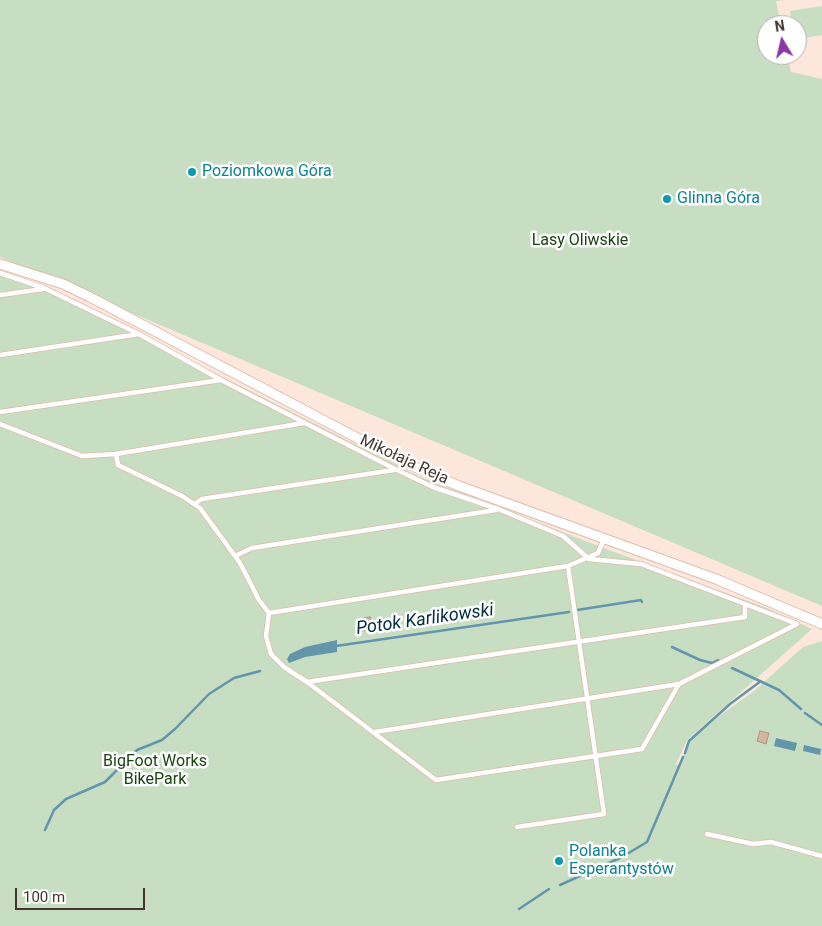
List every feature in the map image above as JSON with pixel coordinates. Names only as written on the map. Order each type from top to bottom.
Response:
[{"type":"street","name":"Mikołaja Reja","points":[[0,264],[63,284],[90,297],[399,460],[459,486],[605,537],[716,579],[822,624]]},
{"type":"lane","points":[[0,273],[44,288],[139,334],[221,380],[395,470],[433,487],[498,509],[563,536],[589,559],[641,564],[797,624],[679,684],[375,732]]},
{"type":"lane","points":[[0,295],[44,288]]},
{"type":"lane","points":[[0,355],[139,334]]},
{"type":"lane","points":[[0,412],[221,380]]},
{"type":"lane","points":[[0,424],[82,456],[116,454],[305,423]]},
{"type":"lane","points":[[116,454],[118,465],[196,504],[235,556],[259,600],[269,613],[266,636],[270,654],[284,667],[375,732],[436,780],[642,749],[679,684]]},
{"type":"lane","points":[[196,504],[202,499],[395,470]]},
{"type":"lane","points":[[235,556],[252,548],[498,509]]},
{"type":"lane","points":[[269,613],[568,566],[589,559],[598,553],[605,537]]},
{"type":"lane","points":[[517,827],[604,814],[568,566]]},
{"type":"lane","points":[[307,682],[746,617],[745,605]]},
{"type":"lane","points":[[707,834],[752,844],[771,842],[822,856]]},
{"type":"green space","name":"Lasy Oliwskie","points":[[0,0],[785,0],[776,1],[779,15],[757,15],[757,65],[789,65],[791,72],[822,79],[822,606],[0,257]]},
{"type":"green space","points":[[822,6],[822,35],[807,37],[807,15],[791,15],[790,11]]},
{"type":"green space","name":"BigFoot Works BikePark","points":[[0,272],[53,291],[418,476],[601,547],[767,608],[812,629],[687,740],[676,764],[679,766],[689,742],[715,719],[754,691],[803,647],[822,641],[822,926],[0,926]]},
{"type":"water","points":[[337,640],[337,652],[305,657],[289,663],[287,659],[290,654],[305,647]]},
{"type":"water","points":[[776,738],[797,743],[795,751],[774,746]]},
{"type":"water","points":[[804,745],[821,749],[820,755],[803,751]]},
{"type":"building","points":[[370,617],[372,630],[360,631],[358,619]]},
{"type":"building","points":[[760,731],[769,733],[766,744],[757,741]]},
{"type":"waterway","name":"Potok Karlikowski","points":[[577,610],[641,600],[642,602]]},
{"type":"waterway","name":"Potok Karlikowski","points":[[336,646],[569,612]]},
{"type":"waterway","name":"Potok Karlikowski","points":[[672,647],[700,660],[712,663],[718,660]]},
{"type":"waterway","name":"Potok Karlikowski","points":[[732,668],[779,690],[801,709]]},
{"type":"waterway","name":"Potok Karlikowski","points":[[45,830],[54,810],[66,799],[105,782],[137,750],[162,740],[209,694],[234,678],[260,671]]},
{"type":"waterway","points":[[685,753],[689,741],[730,704],[761,681]]},
{"type":"waterway","name":"Potok Karlikowski","points":[[805,713],[822,725]]},
{"type":"waterway","points":[[560,885],[622,857],[647,842],[683,757]]},
{"type":"waterway","points":[[519,909],[549,889]]},
{"type":"place","name":"Poziomkowa Góra","points":[[192,172]]},
{"type":"place","name":"Glinna Góra","points":[[667,199]]},
{"type":"place","name":"Polanka Esperantystów","points":[[559,861]]}]
